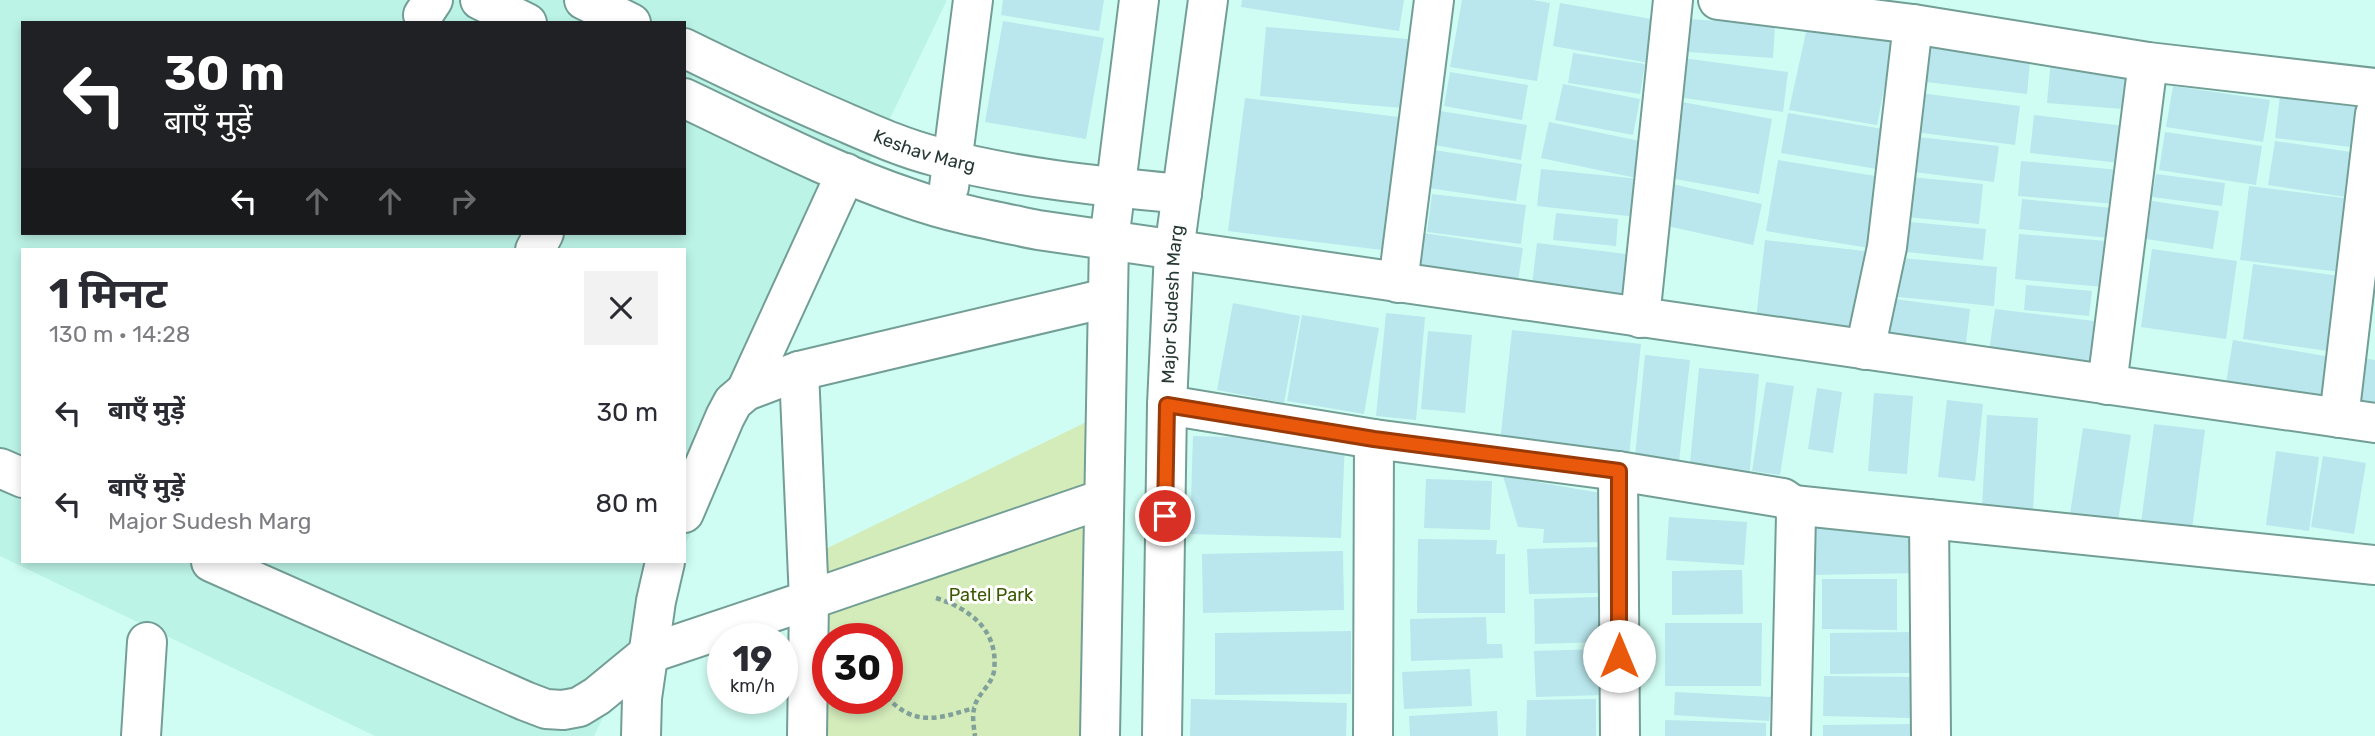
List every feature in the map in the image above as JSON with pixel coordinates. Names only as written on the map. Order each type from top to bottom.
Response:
[{"type":"street","points":[[480,0],[523,21]]},
{"type":"street","points":[[584,0],[627,21]]},
{"type":"street","points":[[946,210],[973,0]]},
{"type":"street","points":[[1100,736],[1109,241],[1139,0]]},
{"type":"street","name":"Major Sudesh Marg","points":[[1161,736],[1167,405],[1174,251],[1208,0]]},
{"type":"street","points":[[1398,283],[1434,0]]},
{"type":"street","points":[[1640,318],[1672,0]]},
{"type":"street","points":[[1718,0],[1913,24],[2148,62],[2375,88]]},
{"type":"street","points":[[1865,350],[1887,247],[1913,24]]},
{"type":"street","name":"Keshav Marg","points":[[686,49],[902,147],[953,161],[1116,187],[1182,194]]},
{"type":"street","points":[[2107,385],[2148,62]]},
{"type":"street","points":[[686,99],[846,173],[908,198],[946,210],[1038,230],[2357,421],[2375,114]]},
{"type":"street","points":[[747,391],[846,173]]},
{"type":"street","points":[[686,508],[725,417],[733,402],[747,391],[799,371],[1107,298]]},
{"type":"street","points":[[799,371],[809,600],[807,736]]},
{"type":"street","points":[[1167,405],[1374,439],[1619,471],[1783,498],[1793,505],[2375,565]]},
{"type":"street","points":[[1373,736],[1374,439]]},
{"type":"street","points":[[0,468],[21,477]]},
{"type":"street","points":[[1619,471],[1620,736]]},
{"type":"street","points":[[213,563],[546,709],[563,710],[579,707],[597,696],[648,654],[1103,499]]},
{"type":"street","points":[[1791,736],[1796,515],[1793,505]]},
{"type":"street","points":[[1929,519],[1931,736]]},
{"type":"street","points":[[641,736],[642,698],[648,654],[665,563]]},
{"type":"street","points":[[141,736],[147,642]]},
{"type":"path","points":[[929,596],[958,605],[982,625],[993,641],[994,673],[974,708],[975,736]]},
{"type":"path","points":[[903,710],[932,720],[974,708]]},
{"type":"shaded area","points":[[0,0],[947,0],[686,543],[686,248],[21,248],[21,563],[677,563],[594,736],[375,736],[0,556]]},
{"type":"green space","name":"Patel Park","points":[[1107,412],[1100,736],[805,736],[807,558]]},
{"type":"building","points":[[1003,0],[1104,0],[1099,31],[1001,15]]},
{"type":"building","points":[[1242,0],[1404,0],[1399,31],[1241,7]]},
{"type":"building","points":[[1462,0],[1533,0],[1550,3],[1537,81],[1450,67]]},
{"type":"building","points":[[1560,3],[1663,21],[1655,64],[1553,46]]},
{"type":"building","points":[[1691,19],[1775,26],[1773,58],[1688,52]]},
{"type":"building","points":[[1003,21],[1104,38],[1086,139],[985,122]]},
{"type":"building","points":[[1808,23],[1893,43],[1877,125],[1789,110]]},
{"type":"building","points":[[1266,27],[1420,40],[1414,109],[1260,96]]},
{"type":"building","points":[[1931,39],[2031,51],[2027,94],[1926,82]]},
{"type":"building","points":[[1573,53],[1645,64],[1640,94],[1568,83]]},
{"type":"building","points":[[1675,57],[1788,72],[1783,112],[1670,96]]},
{"type":"building","points":[[2051,59],[2140,66],[2136,110],[2047,103]]},
{"type":"building","points":[[1450,72],[1528,85],[1522,120],[1444,106]]},
{"type":"building","points":[[1563,84],[1640,99],[1633,135],[1555,120]]},
{"type":"building","points":[[2173,86],[2270,100],[2263,142],[2166,127]]},
{"type":"building","points":[[1920,93],[2020,106],[2015,145],[1915,132]]},
{"type":"building","points":[[2280,96],[2365,106],[2359,148],[2275,138]]},
{"type":"building","points":[[1245,98],[1407,118],[1390,251],[1228,231]]},
{"type":"building","points":[[1672,100],[1772,119],[1759,194],[1658,176]]},
{"type":"building","points":[[1434,110],[1527,125],[1521,160],[1428,144]]},
{"type":"building","points":[[1788,113],[1889,130],[1883,170],[1781,153]]},
{"type":"building","points":[[2034,115],[2124,126],[2120,163],[2030,153]]},
{"type":"building","points":[[1549,122],[1649,143],[1641,179],[1541,158]]},
{"type":"building","points":[[2165,132],[2262,146],[2256,185],[2159,170]]},
{"type":"building","points":[[1918,137],[1999,146],[1994,182],[1914,172]]},
{"type":"building","points":[[2275,141],[2365,154],[2358,199],[2268,185]]},
{"type":"building","points":[[1428,149],[1522,164],[1516,201],[1422,187]]},
{"type":"building","points":[[1778,160],[1893,179],[1881,250],[1766,231]]},
{"type":"building","points":[[2021,161],[2120,170],[2116,204],[2018,196]]},
{"type":"building","points":[[1541,169],[1650,180],[1646,218],[1537,206]]},
{"type":"building","points":[[2156,174],[2225,183],[2222,206],[2152,197]]},
{"type":"building","points":[[1910,177],[1983,184],[1979,224],[1906,217]]},
{"type":"building","points":[[1672,184],[1762,204],[1753,245],[1663,225]]},
{"type":"building","points":[[2249,186],[2360,200],[2350,273],[2240,260]]},
{"type":"building","points":[[1432,194],[1526,205],[1521,244],[1427,232]]},
{"type":"building","points":[[2022,199],[2112,208],[2109,238],[2019,229]]},
{"type":"building","points":[[2152,201],[2219,211],[2213,249],[2146,239]]},
{"type":"building","points":[[1556,213],[1618,219],[1616,246],[1553,240]]},
{"type":"building","points":[[1910,222],[1986,229],[1983,260],[1907,252]]},
{"type":"building","points":[[1423,233],[1523,248],[1517,287],[1417,272]]},
{"type":"building","points":[[2019,234],[2107,241],[2103,287],[2015,279]]},
{"type":"building","points":[[1765,240],[1865,251],[1856,329],[1756,319]]},
{"type":"building","points":[[1537,243],[1642,256],[1635,306],[1531,293]]},
{"type":"building","points":[[2152,249],[2237,261],[2226,339],[2141,327]]},
{"type":"building","points":[[1902,258],[1997,267],[1994,306],[1898,297]]},
{"type":"building","points":[[2253,264],[2346,277],[2335,352],[2243,339]]},
{"type":"building","points":[[2026,285],[2092,291],[2089,316],[2024,310]]},
{"type":"building","points":[[1887,298],[1970,309],[1966,343],[1882,333]]},
{"type":"building","points":[[1233,303],[1300,316],[1284,403],[1217,390]]},
{"type":"building","points":[[1995,309],[2111,323],[2106,366],[1989,352]]},
{"type":"building","points":[[1386,313],[1425,317],[1416,420],[1376,416]]},
{"type":"building","points":[[1302,315],[1379,328],[1364,414],[1287,401]]},
{"type":"building","points":[[1512,330],[1641,344],[1629,456],[1500,443]]},
{"type":"building","points":[[1428,331],[1472,335],[1465,413],[1421,409]]},
{"type":"building","points":[[2233,340],[2330,357],[2323,399],[2226,383]]},
{"type":"building","points":[[1645,355],[1690,360],[1678,471],[1634,467]]},
{"type":"building","points":[[2362,358],[2375,360],[2375,407],[2355,404]]},
{"type":"building","points":[[1699,368],[1759,374],[1749,479],[1689,474]]},
{"type":"building","points":[[1766,382],[1794,386],[1780,475],[1752,471]]},
{"type":"building","points":[[1817,388],[1842,392],[1833,453],[1808,449]]},
{"type":"building","points":[[1874,393],[1913,396],[1907,474],[1868,471]]},
{"type":"building","points":[[1947,400],[1983,404],[1975,481],[1938,477]]},
{"type":"building","points":[[1987,415],[2038,418],[2033,510],[1982,508]]},
{"type":"building","points":[[2154,424],[2205,430],[2191,537],[2140,531]]},
{"type":"building","points":[[2083,428],[2131,435],[2117,528],[2069,521]]},
{"type":"building","points":[[1193,436],[1345,440],[1341,538],[1190,534]]},
{"type":"building","points":[[2276,451],[2319,457],[2309,531],[2266,525]]},
{"type":"building","points":[[2323,456],[2366,463],[2354,534],[2311,527]]},
{"type":"building","points":[[1503,476],[1606,494],[1605,542],[1543,543],[1544,529],[1518,527]]},
{"type":"building","points":[[1426,479],[1492,481],[1490,530],[1424,528]]},
{"type":"building","points":[[1669,517],[1747,522],[1744,565],[1666,560]]},
{"type":"building","points":[[1809,525],[1918,525],[1919,573],[1810,575]]},
{"type":"building","points":[[1418,539],[1497,540],[1496,554],[1505,554],[1505,613],[1417,613]]},
{"type":"building","points":[[1599,547],[1599,593],[1529,594],[1527,549]]},
{"type":"building","points":[[1343,551],[1344,610],[1203,613],[1202,554]]},
{"type":"building","points":[[1742,570],[1743,614],[1672,615],[1672,571]]},
{"type":"building","points":[[1822,579],[1897,579],[1897,630],[1822,629]]},
{"type":"building","points":[[1600,597],[1602,642],[1535,644],[1534,599]]},
{"type":"building","points":[[1486,617],[1487,644],[1502,644],[1503,658],[1411,661],[1410,619]]},
{"type":"building","points":[[1665,623],[1762,623],[1761,686],[1665,686]]},
{"type":"building","points":[[1351,631],[1351,694],[1215,695],[1215,633]]},
{"type":"building","points":[[1912,632],[1912,673],[1830,674],[1830,633]]},
{"type":"building","points":[[1602,649],[1603,695],[1536,697],[1534,651]]},
{"type":"building","points":[[1470,669],[1472,706],[1404,709],[1402,672]]},
{"type":"building","points":[[1824,676],[1914,677],[1913,718],[1823,716]]},
{"type":"building","points":[[1675,692],[1771,697],[1769,721],[1674,715]]},
{"type":"building","points":[[1191,699],[1347,703],[1346,736],[1190,736]]},
{"type":"building","points":[[1596,699],[1596,736],[1526,736],[1527,700]]},
{"type":"building","points":[[1497,711],[1498,736],[1410,736],[1409,716]]},
{"type":"building","points":[[1665,720],[1766,723],[1766,736],[1665,736]]},
{"type":"building","points":[[1916,724],[1917,736],[1823,736],[1823,725]]},
{"type":"route","points":[[1165,516],[1167,405],[1374,439],[1619,471],[1619,656]]}]
